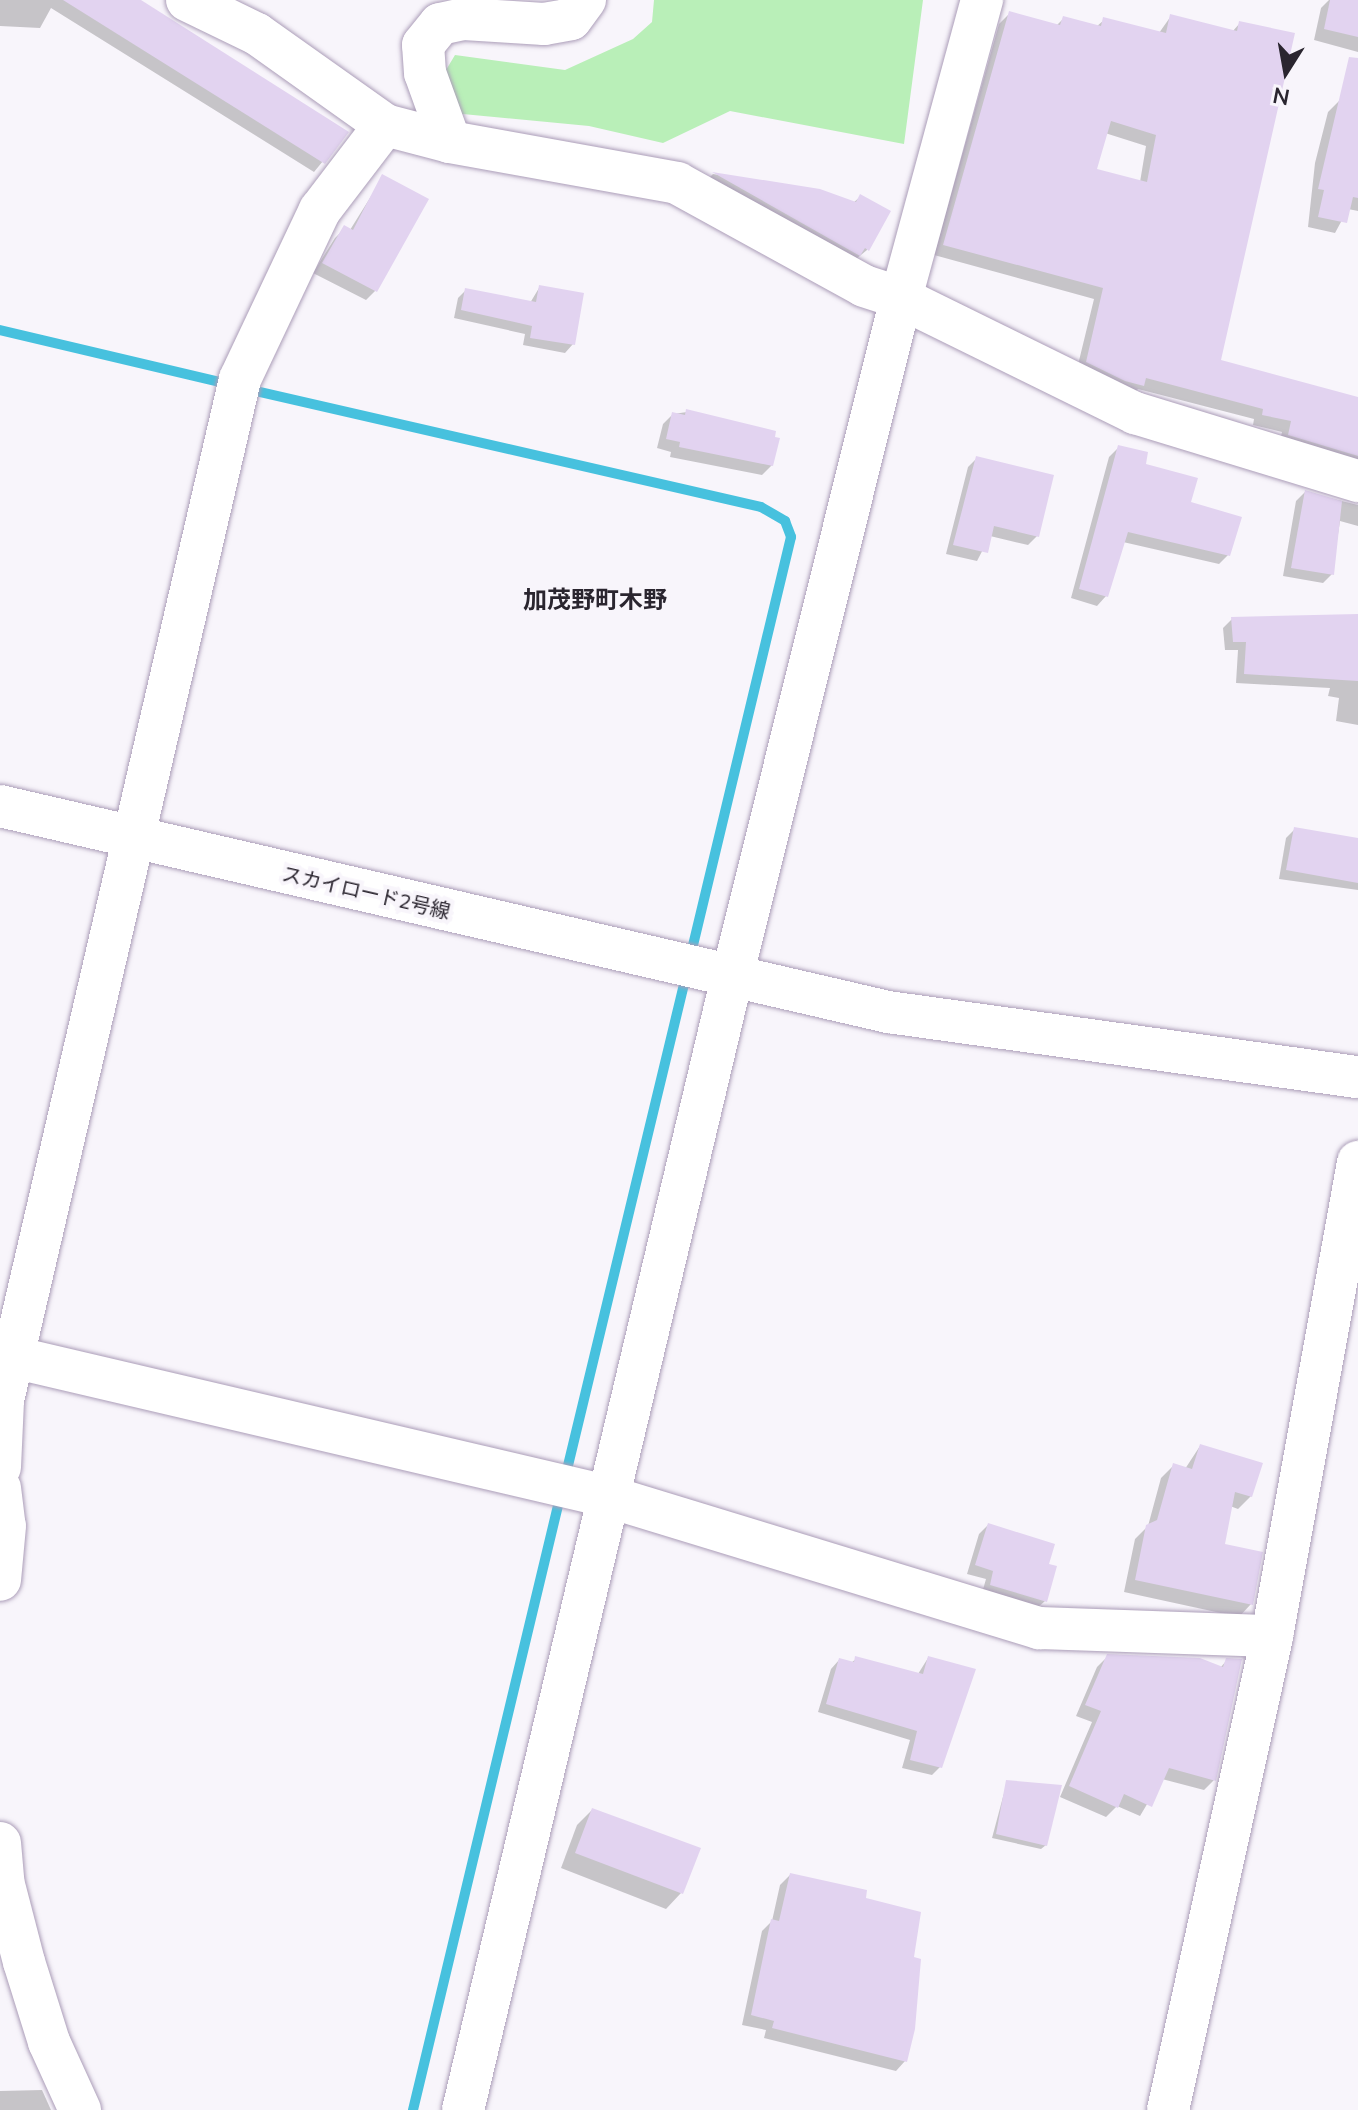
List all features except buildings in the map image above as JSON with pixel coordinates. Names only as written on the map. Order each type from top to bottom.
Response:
[{"type":"street","points":[[187,0],[257,34],[385,125],[450,142],[677,183],[864,286],[901,298],[1135,413],[1358,481]]},
{"type":"street","points":[[450,142],[425,73],[423,45],[440,24],[464,19],[544,24],[571,19],[585,0]]},
{"type":"street","points":[[463,2110],[580,1490],[700,971],[901,298],[982,0]]},
{"type":"street","points":[[0,1467],[7,1357],[133,838],[238,386],[320,210],[385,125]]},
{"type":"street","name":"スカイロード2号線","points":[[0,806],[700,971],[888,1012],[1358,1077]]},
{"type":"street","points":[[1168,2110],[1272,1636],[1356,1189]]},
{"type":"street","points":[[7,1357],[580,1490],[1039,1628],[1272,1636]]},
{"type":"street","points":[[0,1488],[5,1526],[0,1580]]},
{"type":"street","points":[[0,1843],[3,1881],[24,1962],[49,2042],[80,2110]]},
{"type":"green space","points":[[654,0],[923,0],[904,144],[730,111],[663,143],[589,126],[452,113],[443,75],[455,55],[565,70],[633,39],[652,22]]},
{"type":"waterway","points":[[0,330],[228,384]]},
{"type":"waterway","points":[[247,389],[761,507],[785,521],[791,537],[690,957]]},
{"type":"waterway","points":[[565,1478],[686,976]]},
{"type":"waterway","points":[[413,2110],[561,1493]]},
{"type":"district","name":"加茂野町木野","points":[[595,601]]}]
